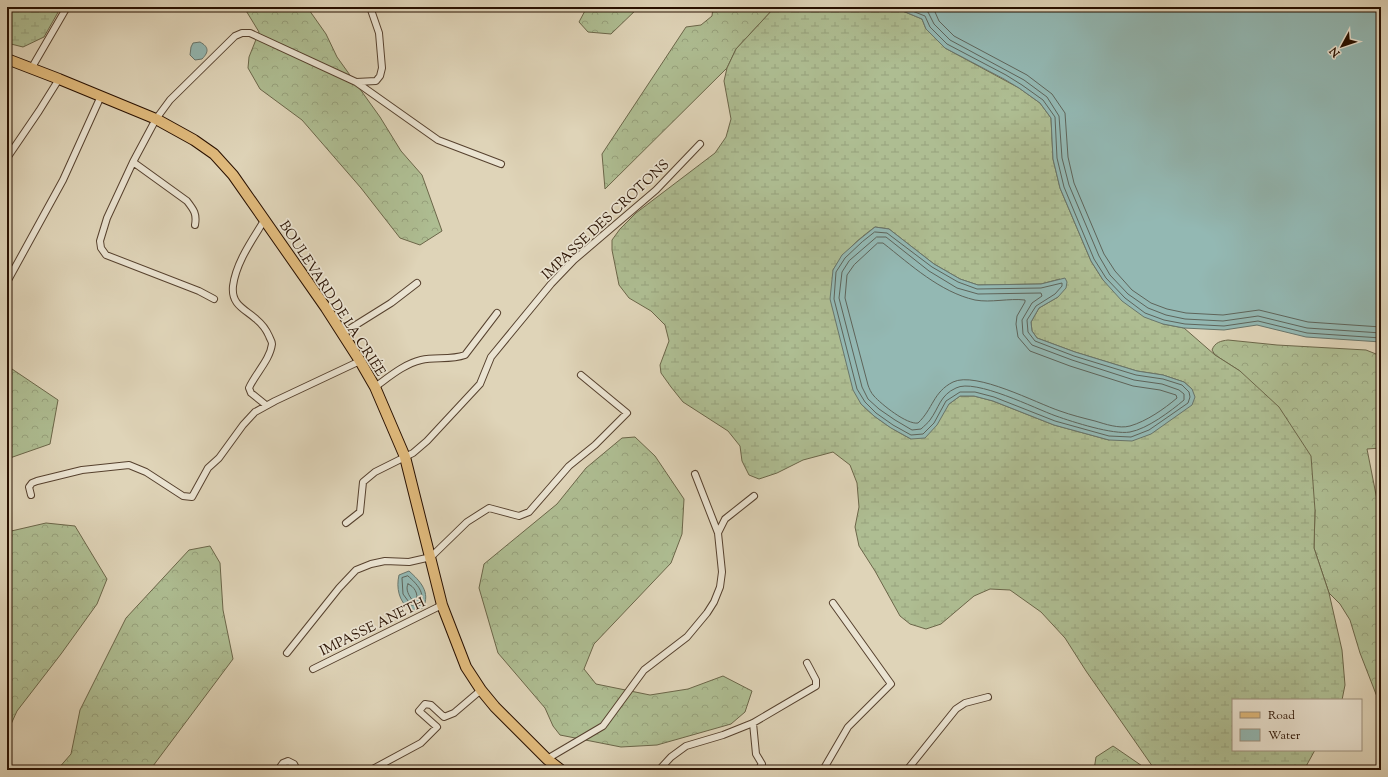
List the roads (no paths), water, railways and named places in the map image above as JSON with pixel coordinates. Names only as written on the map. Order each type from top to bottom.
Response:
[{"type":"main road","name":"BOULEVARD DE LA CRIÉE","points":[[7,59],[156,118],[194,140],[214,154],[233,175],[265,219],[342,333],[360,360],[375,387],[405,457],[442,605],[466,667],[481,690],[495,707],[547,759],[561,770]]},
{"type":"street","points":[[31,69],[67,7]]},
{"type":"street","points":[[356,82],[376,81],[380,76],[382,68],[379,33],[370,7]]},
{"type":"street","points":[[214,299],[199,291],[106,255],[101,248],[100,242],[107,218],[133,162],[156,118],[170,100],[236,36],[242,33],[250,33],[356,82],[438,140],[501,164]]},
{"type":"street","points":[[7,158],[39,111],[58,79]]},
{"type":"street","points":[[7,282],[63,180],[101,96]]},
{"type":"street","name":"IMPASSE DES CROTONS","points":[[346,523],[360,512],[363,482],[375,472],[412,453],[427,441],[480,384],[491,357],[551,284],[574,260],[656,190],[700,144]]},
{"type":"street","points":[[133,162],[187,201],[193,209],[196,217],[195,225]]},
{"type":"street","points":[[265,219],[240,264],[233,287],[234,297],[238,306],[257,319],[265,328],[272,343],[270,354],[254,377],[249,388],[251,393],[266,405]]},
{"type":"street","points":[[342,333],[391,303],[417,283]]},
{"type":"street","points":[[375,387],[409,364],[422,360],[458,358],[465,355],[497,313]]},
{"type":"street","points":[[31,495],[29,487],[32,483],[37,481],[82,470],[129,465],[146,472],[183,496],[192,497],[208,468],[220,458],[243,425],[255,412],[266,405],[360,360]]},
{"type":"street","points":[[287,653],[339,588],[356,570],[370,564],[385,561],[409,562],[431,557],[467,522],[489,508],[519,516],[529,512],[568,466],[595,445],[627,414],[581,374]]},
{"type":"street","points":[[547,759],[603,726],[644,670],[687,637],[714,602],[720,587],[722,572],[718,533],[695,474]]},
{"type":"street","points":[[718,533],[725,519],[754,496]]},
{"type":"street","points":[[823,770],[848,726],[891,684],[833,603]]},
{"type":"street","name":"IMPASSE ANETH","points":[[313,669],[442,605]]},
{"type":"street","points":[[659,770],[671,757],[686,746],[723,735],[753,723],[816,686],[816,680],[806,663]]},
{"type":"street","points":[[372,770],[421,743],[437,727],[419,711],[425,704],[431,705],[444,717],[454,713],[481,690]]},
{"type":"street","points":[[907,770],[956,709],[964,703],[988,697]]},
{"type":"street","points":[[753,723],[756,754],[762,764],[758,770]]},
{"type":"street","points":[[278,770],[283,763],[288,761],[294,764],[297,770]]},
{"type":"water","points":[[893,7],[1381,7],[1381,342],[1306,337],[1257,325],[1224,330],[1184,328],[1163,324],[1144,317],[1122,301],[1103,280],[1091,261],[1060,188],[1053,159],[1051,118],[1040,103],[1004,79],[945,48],[926,29],[922,19]]},
{"type":"water","points":[[200,42],[205,46],[207,52],[202,59],[195,60],[190,55],[191,47],[193,43]]},
{"type":"water","points":[[875,227],[889,229],[934,264],[960,279],[978,285],[1041,284],[1065,278],[1067,282],[1066,288],[1058,297],[1039,308],[1031,322],[1032,331],[1037,338],[1075,352],[1137,371],[1163,375],[1184,382],[1192,389],[1195,397],[1192,405],[1151,434],[1132,441],[1109,440],[1054,425],[993,401],[974,396],[960,396],[949,404],[937,425],[925,438],[911,439],[891,428],[874,416],[861,404],[853,390],[830,299],[833,270],[842,255]]},
{"type":"water","points":[[409,571],[417,579],[425,592],[426,597],[423,608],[414,610],[409,609],[399,594],[399,575]]}]
